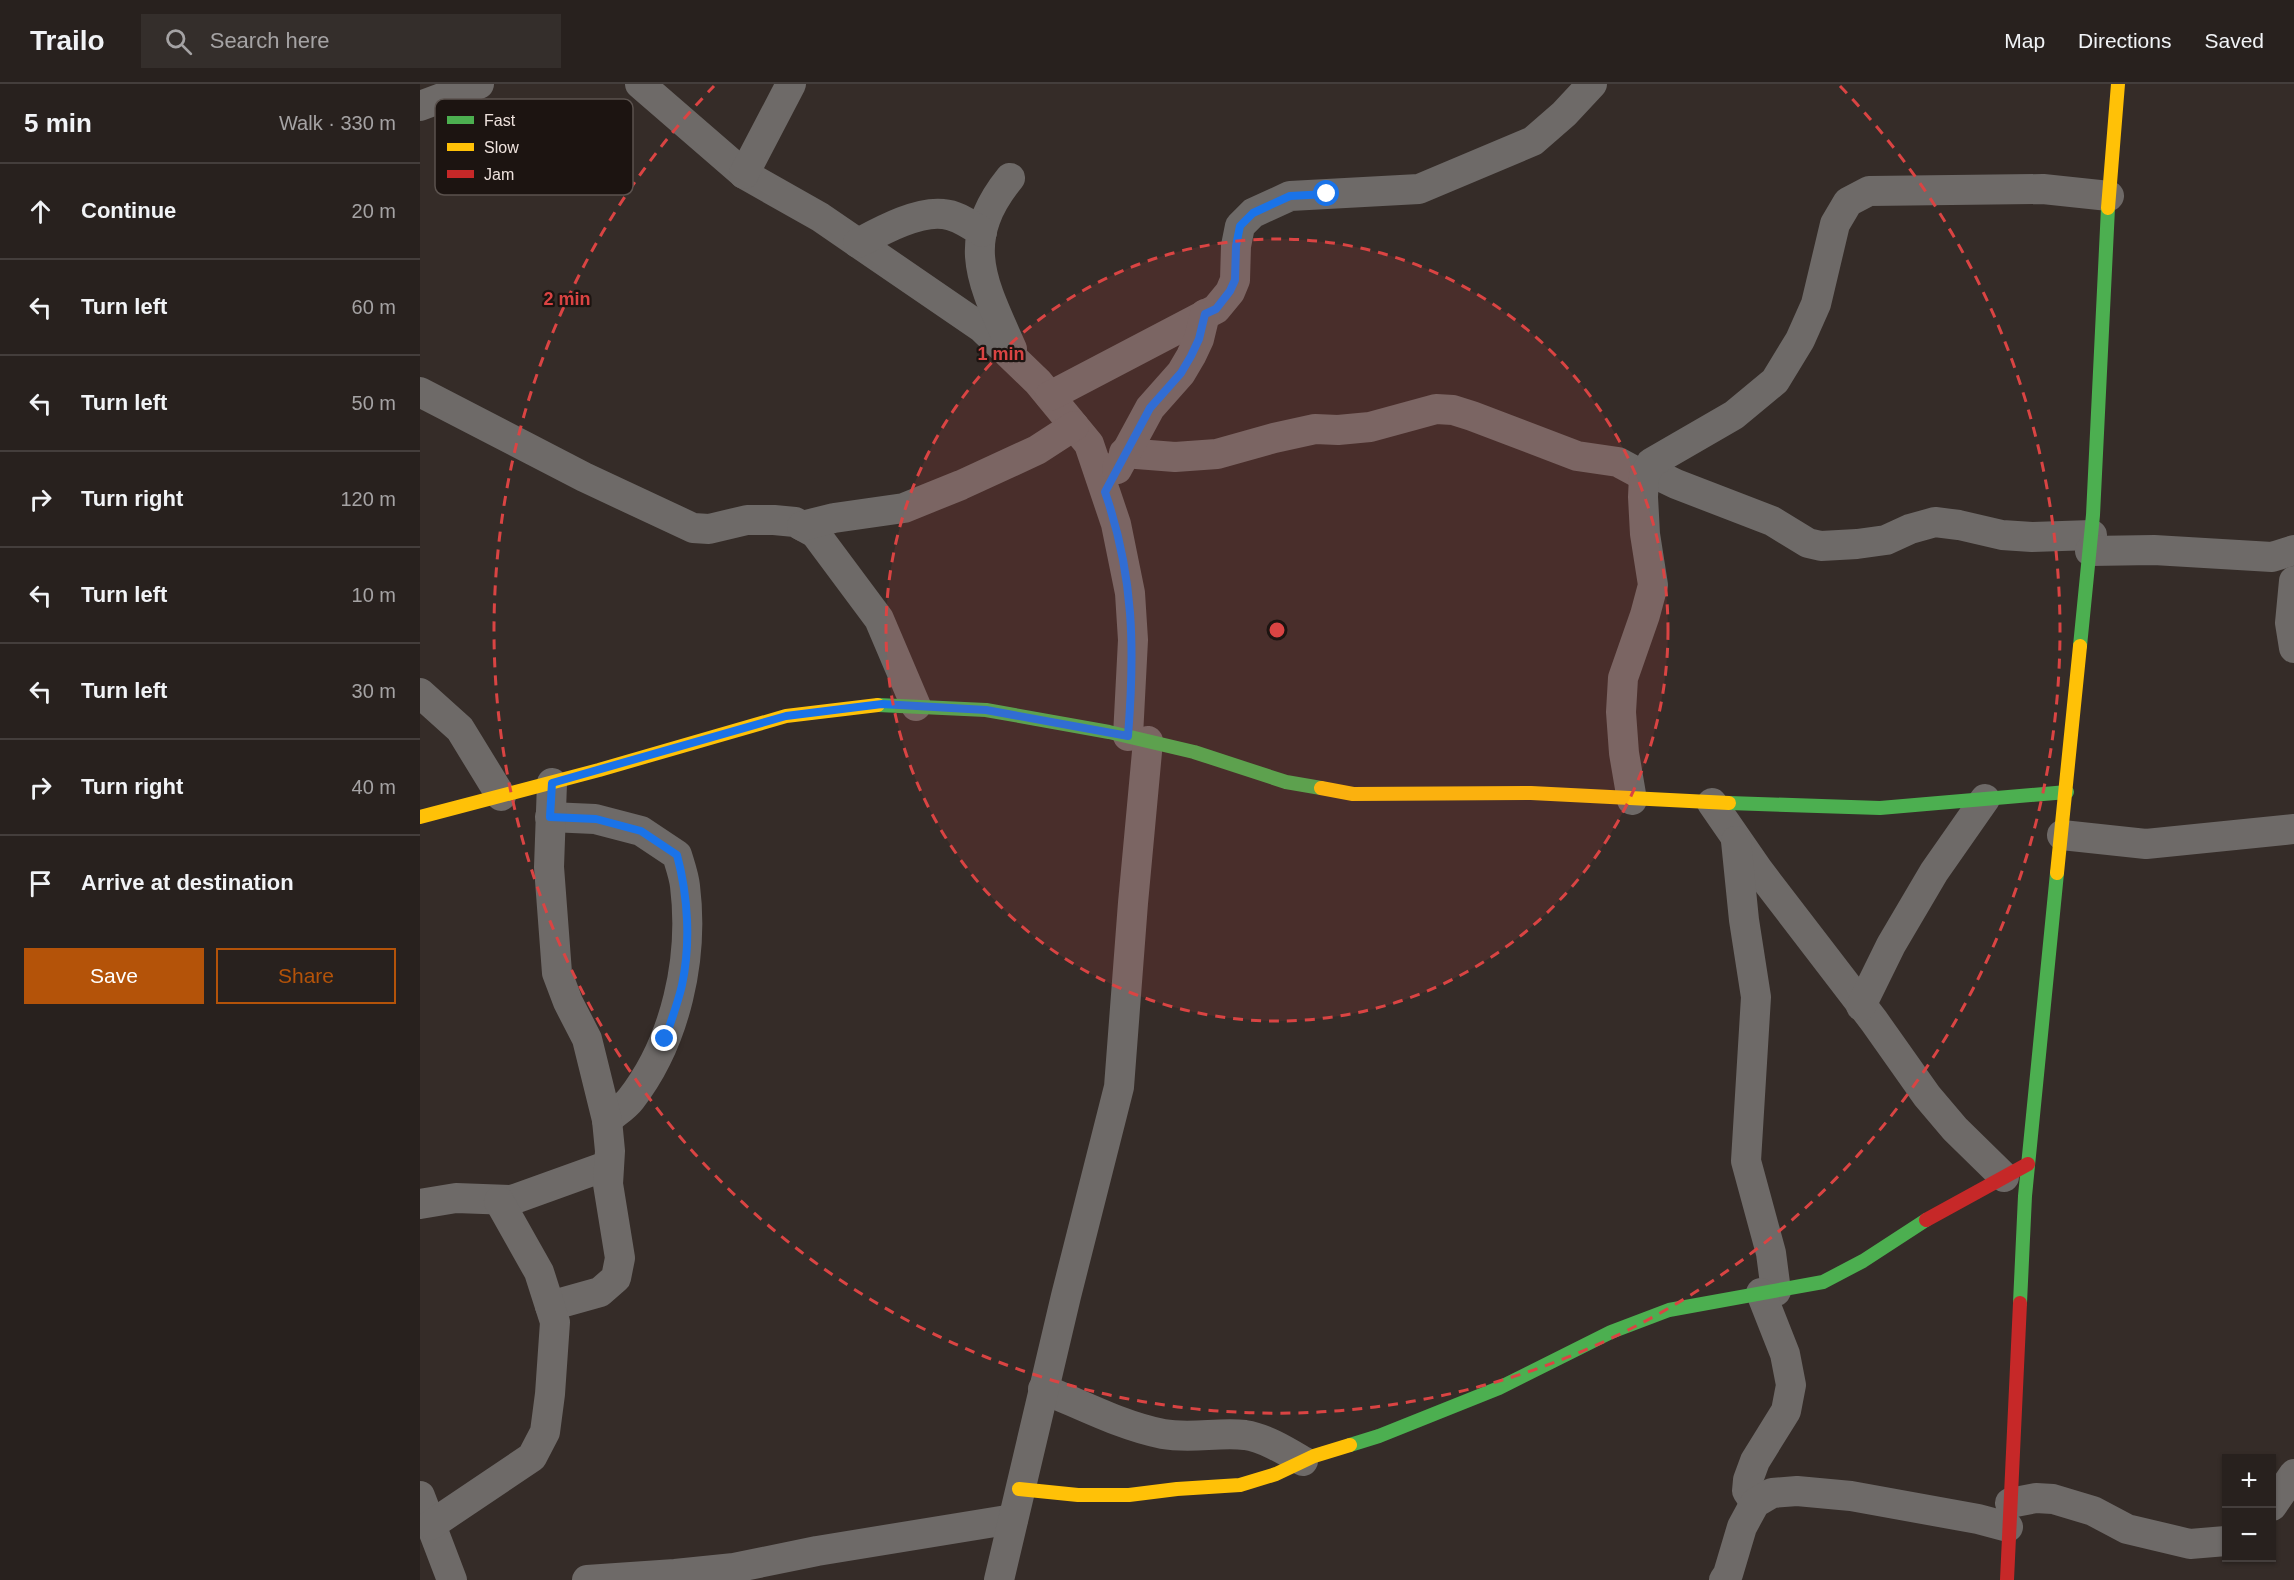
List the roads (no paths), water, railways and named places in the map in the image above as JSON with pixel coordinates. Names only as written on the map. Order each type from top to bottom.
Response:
[{"type":"street","points":[[439,99],[479,84]]},
{"type":"street","points":[[640,84],[744,174],[820,217],[982,328],[1050,396],[1089,444],[1116,524],[1130,593],[1138,739],[1133,903],[1119,1087],[1043,1389],[999,1580]]},
{"type":"street","points":[[744,174],[791,84]]},
{"type":"street","points":[[1050,396],[1216,309],[1230,291],[1235,280],[1236,246],[1240,226],[1253,213],[1290,196],[1419,189],[1533,141],[1564,114],[1592,84]]},
{"type":"street","points":[[2007,1580],[2025,1196],[2016,1171],[2062,835],[2091,543],[2109,196],[2118,84]]},
{"type":"street","points":[[420,106],[435,100]]},
{"type":"street","points":[[1010,178],[989,209],[979,240],[981,273],[1018,362]]},
{"type":"street","points":[[1632,800],[1624,753],[1622,690],[1623,678],[1653,585],[1645,534],[1646,473],[1651,463],[1734,415],[1775,381],[1800,340],[1816,304],[1834,224],[1848,202],[1869,191],[2043,189],[2109,196]]},
{"type":"street","points":[[858,243],[905,220],[942,213],[961,219],[982,232]]},
{"type":"street","points":[[1105,492],[1150,408],[1181,373],[1191,356],[1199,339],[1205,314]]},
{"type":"street","points":[[420,392],[584,477],[693,528],[709,529],[747,520],[795,522],[815,533],[834,555],[879,619],[916,706]]},
{"type":"street","points":[[1124,453],[1175,457],[1217,454],[1316,429],[1338,430],[1370,427],[1436,409],[1453,410],[1577,456],[1618,462],[1772,521],[1808,543],[1821,546],[1886,540],[1910,529],[1935,522],[2002,535],[2154,550],[2272,557],[2294,550]]},
{"type":"street","points":[[802,526],[834,518],[903,508],[961,485],[1037,450],[1074,426]]},
{"type":"street","points":[[2294,581],[2290,623],[2294,648]]},
{"type":"street","points":[[420,693],[460,729],[501,796]]},
{"type":"street","points":[[420,817],[552,783],[786,716],[882,704],[986,710],[1138,739],[1194,752],[1286,783],[1353,794],[1530,793],[1632,800],[1880,808],[2067,792]]},
{"type":"street","points":[[550,1306],[600,1292],[616,1278],[620,1258],[608,1184],[607,1120],[587,1040],[568,1002],[557,973],[549,867],[552,783]]},
{"type":"street","points":[[1861,1005],[1891,945],[1934,872],[1985,799]]},
{"type":"street","points":[[1712,803],[1927,1096],[1955,1129],[2016,1171]]},
{"type":"street","points":[[550,817],[596,819],[641,831],[677,855],[685,885],[687,930],[682,984],[665,1039],[630,1101],[607,1120]]},
{"type":"street","points":[[2062,835],[2146,844],[2294,829]]},
{"type":"street","points":[[1736,838],[1744,920],[1756,997],[1746,1161],[1770,1253],[1768,1292],[1791,1385],[1786,1411],[1755,1461],[1748,1480],[1747,1491],[1755,1503]]},
{"type":"street","points":[[420,1204],[456,1198],[512,1200],[609,1165]]},
{"type":"street","points":[[1019,1489],[1078,1495],[1130,1495],[1240,1485],[1276,1474],[1303,1461],[1379,1436],[1499,1388],[1611,1332],[1669,1310],[1823,1282],[1863,1261],[1923,1222],[2016,1171]]},
{"type":"street","points":[[431,1525],[532,1457],[545,1432],[555,1322],[539,1272],[499,1201]]},
{"type":"street","points":[[1043,1389],[1126,1424],[1163,1434],[1190,1437],[1218,1434],[1247,1435],[1278,1447],[1303,1461]]},
{"type":"street","points":[[2276,1499],[2294,1474]]},
{"type":"street","points":[[1724,1580],[1728,1574],[1742,1527],[1755,1503],[1772,1493],[1797,1491],[1851,1496],[1978,1520],[2009,1515],[2036,1498],[2053,1499],[2093,1511],[2127,1530],[2190,1544],[2222,1541]]},
{"type":"street","points":[[420,1496],[452,1580]]},
{"type":"street","points":[[587,1580],[734,1568],[817,1551],[1012,1519]]}]
